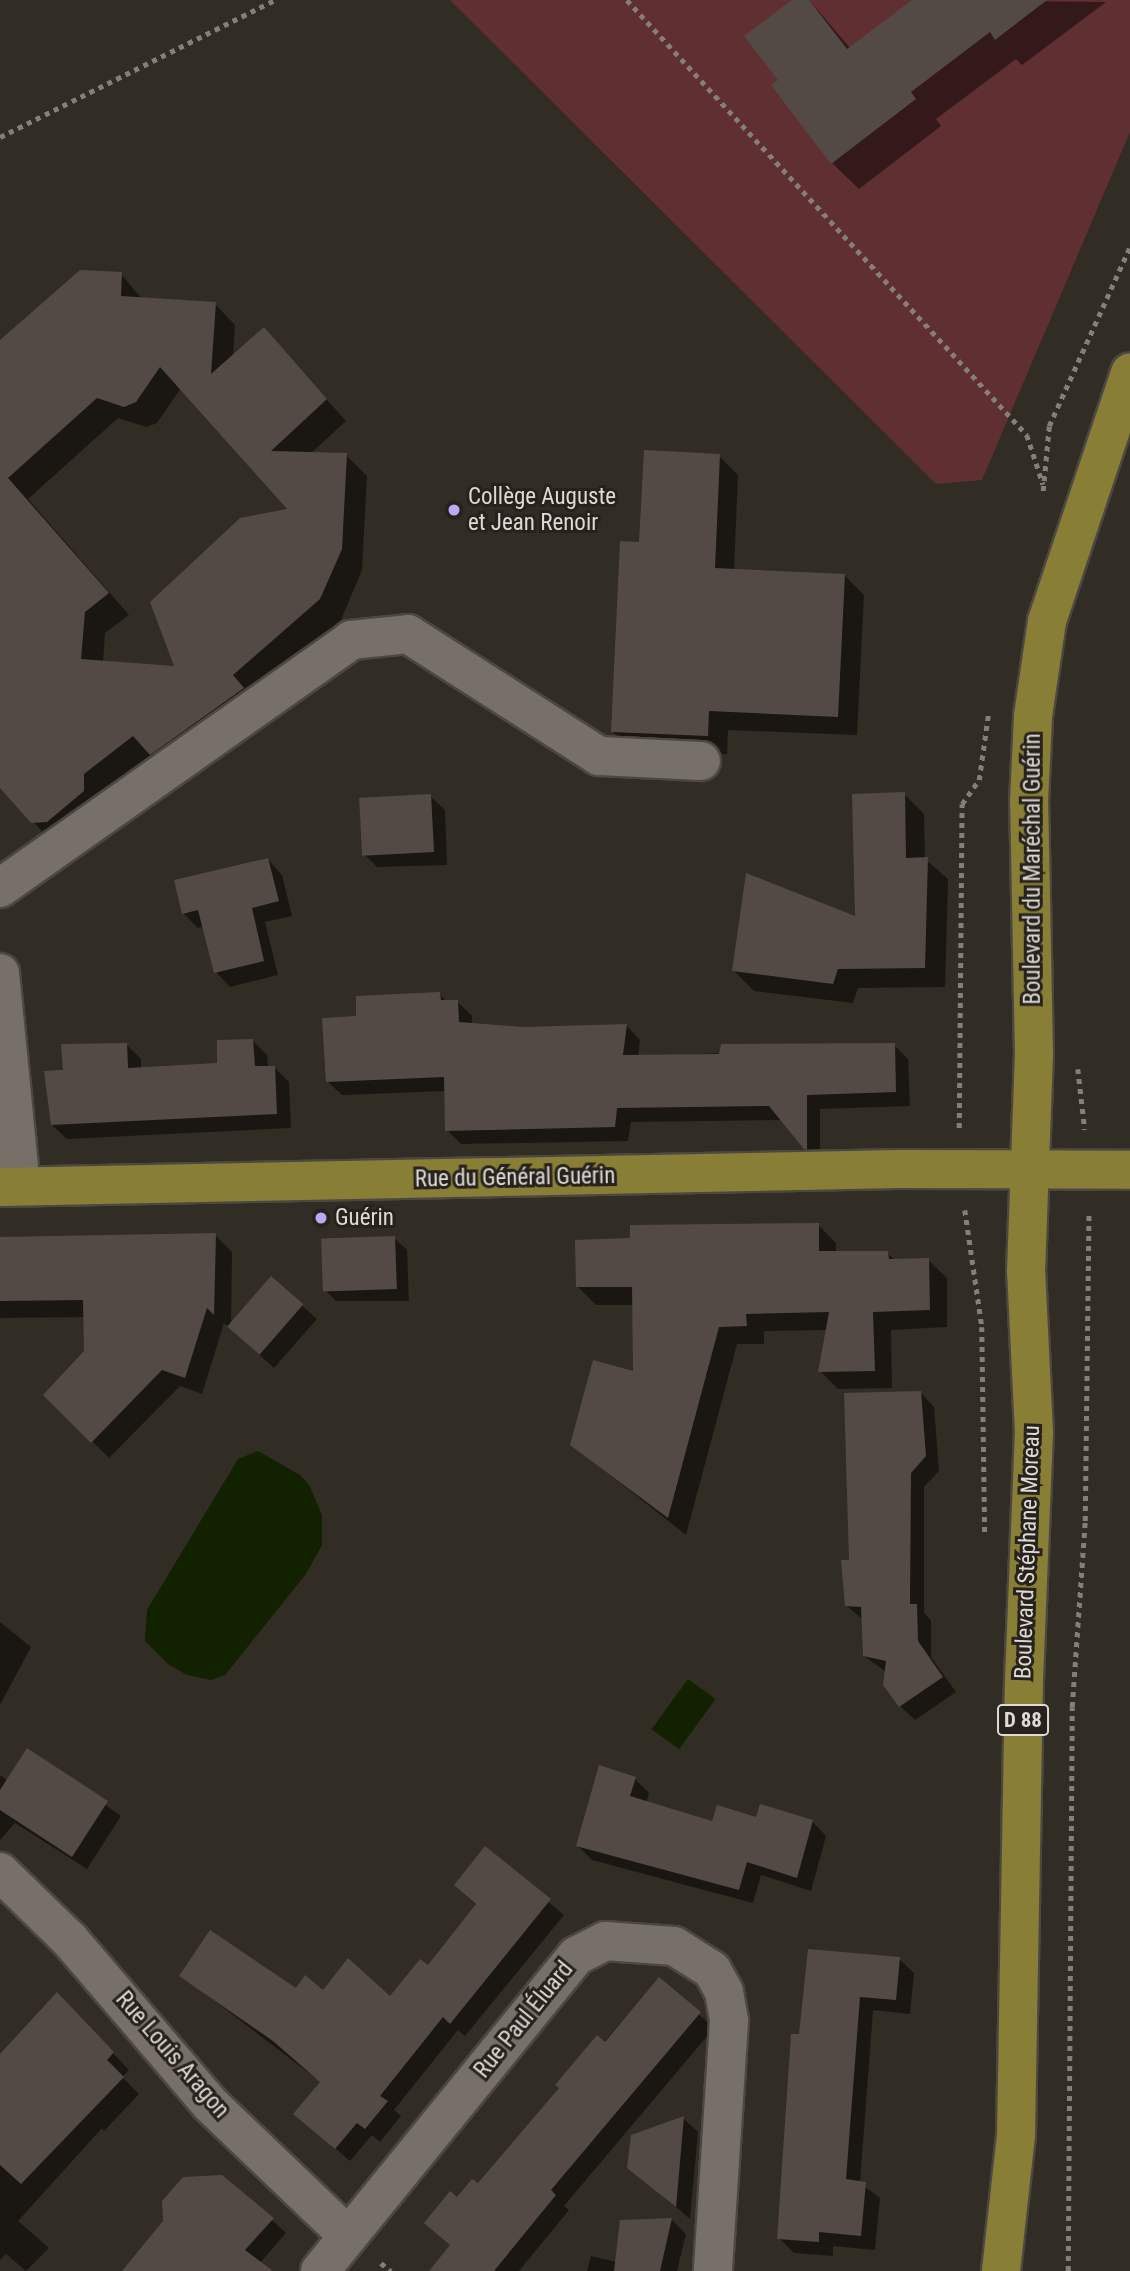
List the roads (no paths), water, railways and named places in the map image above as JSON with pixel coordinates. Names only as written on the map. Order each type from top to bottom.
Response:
[{"type":"main road","name":"Boulevard du Maréchal Guérin","points":[[1029,1169],[1034,1055],[1029,802],[1033,716],[1047,621],[1130,373]]},
{"type":"main road","name":"Rue du Général Guérin","points":[[11,1187],[1029,1169],[1130,1170]]},
{"type":"main road","name":"Boulevard Stéphane Moreau","points":[[1000,2271],[1016,2136],[1024,1680],[1034,1433],[1026,1272],[1029,1169]]},
{"type":"street","points":[[0,888],[351,640],[408,634],[599,756],[701,761]]},
{"type":"street","points":[[0,973],[11,1187]]},
{"type":"street","name":"Rue Louis Aragon","points":[[0,1872],[79,1950],[210,2104],[347,2235]]},
{"type":"street","name":"Rue Paul Éluard","points":[[320,2271],[576,1956],[605,1941],[674,1947],[694,1956],[712,1970],[724,1992],[729,2021],[713,2271]]},
{"type":"place","name":"Collège Auguste et Jean Renoir","points":[[454,510]]},
{"type":"place","name":"Guérin","points":[[321,1218]]}]
